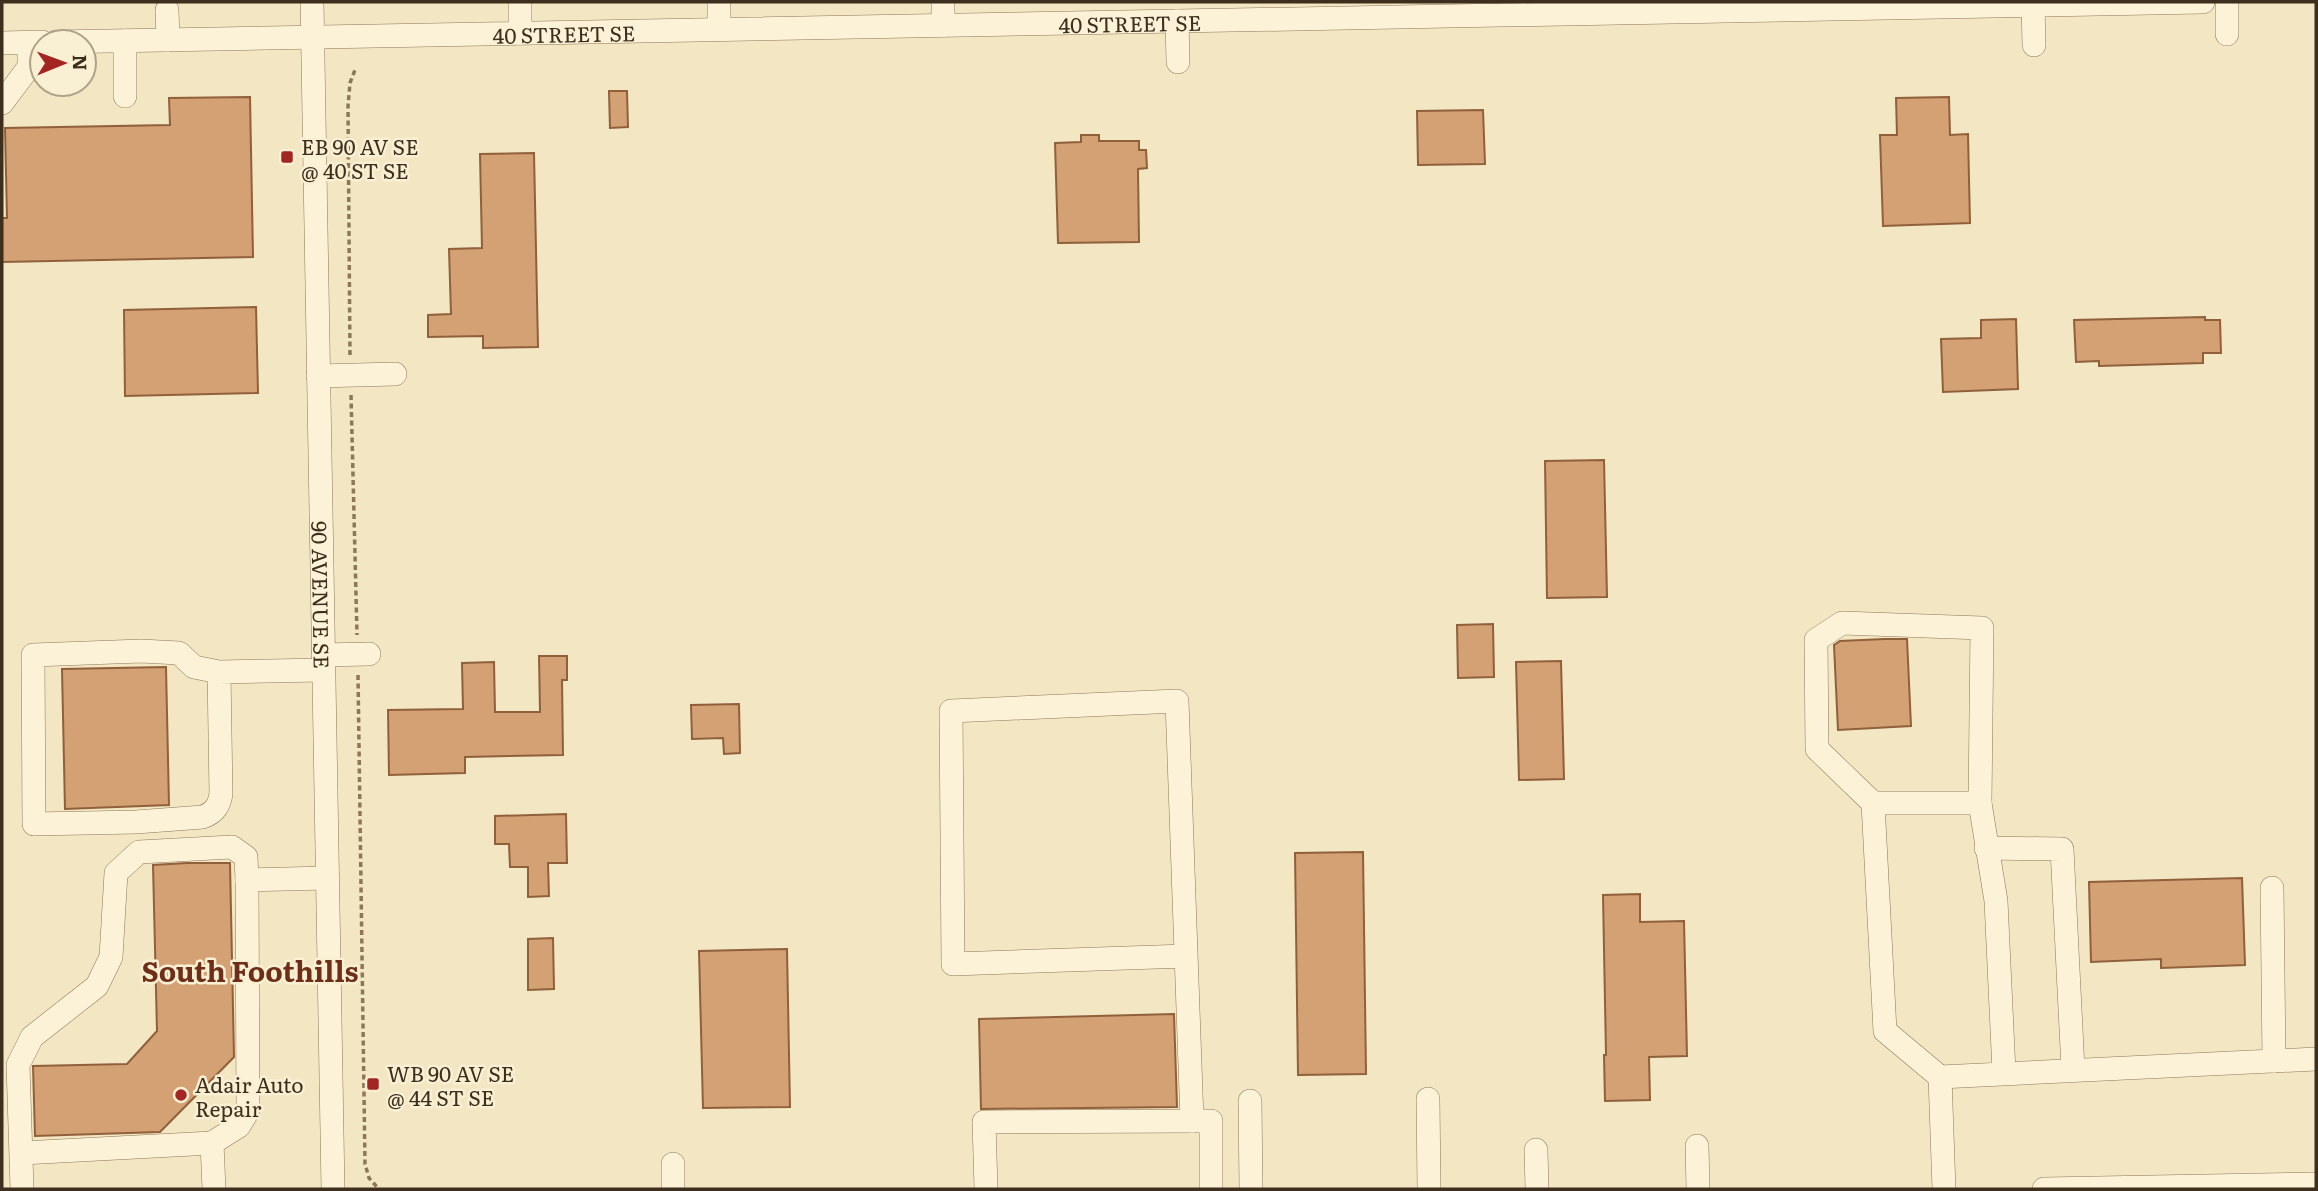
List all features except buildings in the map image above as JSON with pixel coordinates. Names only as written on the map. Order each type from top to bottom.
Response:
[{"type":"street","name":"90 AVENUE SE","points":[[312,2],[333,1189]]},
{"type":"street","points":[[520,2],[520,33]]},
{"type":"street","points":[[719,2],[719,29]]},
{"type":"street","points":[[943,2],[943,25]]},
{"type":"street","name":"40 STREET SE","points":[[98,41],[2203,2]]},
{"type":"street","points":[[2227,2],[2227,34]]},
{"type":"street","points":[[2033,5],[2034,45]]},
{"type":"street","points":[[167,10],[168,40]]},
{"type":"street","points":[[1177,21],[1178,62]]},
{"type":"street","points":[[125,41],[125,96]]},
{"type":"street","points":[[2,43],[28,42]]},
{"type":"street","points":[[2,103],[28,68]]},
{"type":"street","points":[[318,376],[395,374]]},
{"type":"street","points":[[2004,1072],[1996,901],[1980,803],[1982,628],[1842,623],[1816,640],[1817,749],[1872,803],[1885,1031],[1940,1076],[2316,1059]]},
{"type":"street","points":[[219,672],[221,794],[219,805],[211,814],[203,817],[136,822],[34,824],[33,655],[141,651],[179,653],[194,667],[219,672],[323,663],[363,654]]},
{"type":"street","points":[[1186,956],[953,964],[951,711],[1177,701],[1192,1121]]},
{"type":"street","points":[[1872,803],[1980,803]]},
{"type":"street","points":[[22,1153],[212,1143],[239,1126],[248,1111],[246,857],[232,847],[139,852],[116,873],[111,957],[97,986],[32,1037],[18,1065],[22,1189]]},
{"type":"street","points":[[1986,848],[2062,849],[2073,1069]]},
{"type":"street","points":[[247,880],[327,878]]},
{"type":"street","points":[[2272,888],[2274,1061]]},
{"type":"street","points":[[1940,1076],[1944,1189]]},
{"type":"street","points":[[1428,1099],[1429,1189]]},
{"type":"street","points":[[1250,1101],[1251,1189]]},
{"type":"street","points":[[986,1189],[984,1122],[1192,1121],[1211,1121],[1211,1189]]},
{"type":"street","points":[[212,1143],[214,1189]]},
{"type":"street","points":[[1697,1146],[1698,1189]]},
{"type":"street","points":[[1536,1150],[1537,1189]]},
{"type":"street","points":[[673,1164],[673,1189]]},
{"type":"street","points":[[2044,1189],[2316,1184]]},
{"type":"path","points":[[355,70],[348,106],[351,375],[363,654],[365,1164],[369,1178],[377,1187]]},
{"type":"place","name":"EB 90 AV SE @ 40 ST SE","points":[[287,157]]},
{"type":"place","name":"WB 90 AV SE @ 44 ST SE","points":[[373,1084]]},
{"type":"place","name":"Adair Auto Repair","points":[[181,1095]]},
{"type":"district","name":"South Foothills","points":[[250,970]]}]
